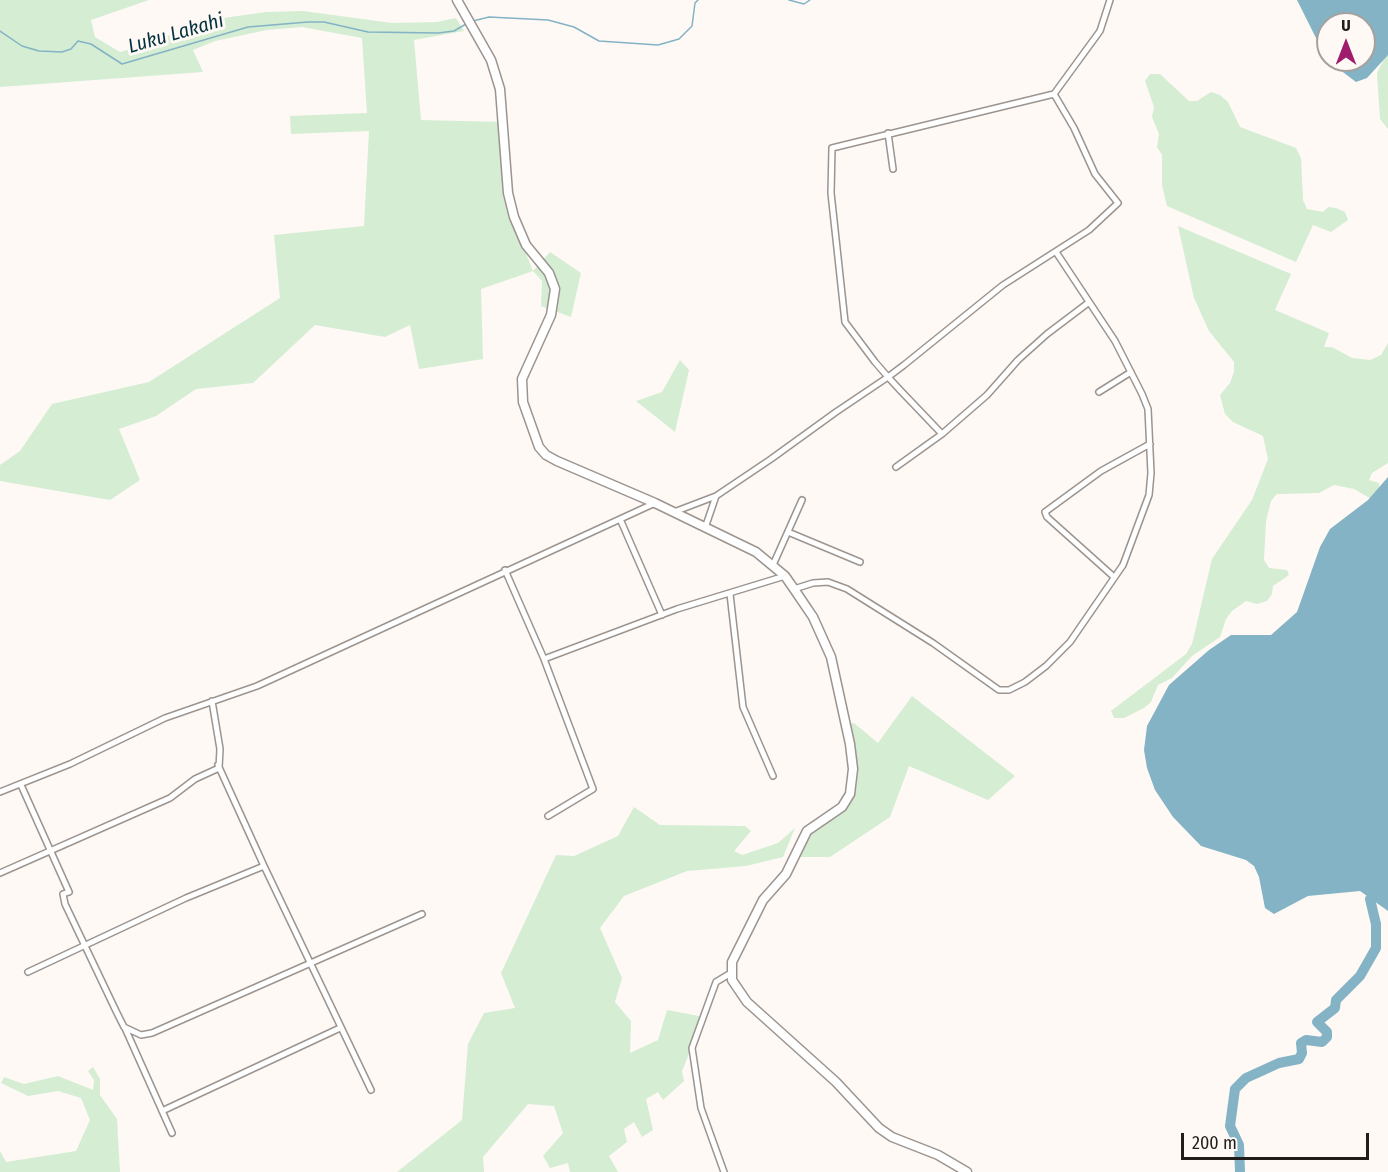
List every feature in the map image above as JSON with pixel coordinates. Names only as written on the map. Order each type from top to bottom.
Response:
[{"type":"main road","points":[[458,0],[464,16],[491,60],[501,97],[507,187],[514,218],[526,245],[549,273],[555,289],[551,315],[522,379],[523,402],[534,437],[546,455],[655,502],[672,513],[756,552],[785,576],[794,588],[813,617],[831,657],[846,716],[853,769],[848,801],[814,826],[802,838],[786,874],[763,900],[732,962],[730,973],[747,1002],[836,1082],[879,1128],[892,1137],[938,1155],[967,1172]]},
{"type":"street","points":[[942,434],[888,377],[845,322],[830,179],[832,148],[1054,94],[1100,31],[1110,0]]},
{"type":"street","points":[[672,513],[716,496],[888,377],[1003,285],[1089,230],[1118,203],[1095,174],[1074,128],[1054,94]]},
{"type":"street","points":[[888,133],[893,169]]},
{"type":"street","points":[[794,588],[828,582],[847,589],[933,643],[993,687],[1003,691],[1025,682],[1067,646],[1127,556],[1149,495],[1150,444],[1146,402],[1115,342],[1056,252]]},
{"type":"street","points":[[896,467],[942,434],[987,395],[1018,360],[1047,334],[1088,303]]},
{"type":"street","points":[[1099,392],[1131,372]]},
{"type":"street","points":[[1114,577],[1047,517],[1045,512],[1101,471],[1150,444]]},
{"type":"street","points":[[705,529],[708,511],[716,496]]},
{"type":"street","points":[[773,565],[802,500]]},
{"type":"street","points":[[0,792],[21,786],[134,731],[257,686],[655,502]]},
{"type":"street","points":[[620,519],[662,615]]},
{"type":"street","points":[[788,531],[860,562]]},
{"type":"street","points":[[505,570],[544,659],[593,789],[548,816]]},
{"type":"street","points":[[544,659],[662,615],[785,576]]},
{"type":"street","points":[[730,594],[743,706],[773,776]]},
{"type":"street","points":[[0,873],[170,798],[195,778],[219,768],[220,749],[212,701]]},
{"type":"street","points":[[218,765],[309,965],[371,1090]]},
{"type":"street","points":[[21,786],[69,892],[63,894],[65,904],[87,945],[172,1133]]},
{"type":"street","points":[[28,972],[186,898],[264,866]]},
{"type":"street","points":[[124,1027],[141,1035],[152,1033],[309,965],[386,928],[422,915]]},
{"type":"street","points":[[724,1172],[701,1108],[692,1048],[716,982],[730,973]]},
{"type":"street","points":[[162,1111],[340,1028]]},
{"type":"green space","points":[[0,0],[149,0],[91,20],[95,37],[120,52],[141,46],[146,38],[174,35],[181,24],[266,12],[303,11],[392,23],[437,22],[456,18],[464,31],[414,40],[421,120],[504,122],[509,211],[533,271],[481,289],[483,359],[419,369],[410,325],[385,337],[315,325],[253,383],[196,389],[156,416],[119,429],[140,480],[110,500],[0,481],[0,465],[20,451],[52,404],[149,382],[280,298],[274,235],[364,226],[369,131],[291,134],[290,116],[367,113],[362,38],[302,27],[267,30],[215,41],[193,50],[203,72],[0,87]]},
{"type":"green space","points":[[1388,51],[1388,129],[1380,119],[1377,73]]},
{"type":"green space","points":[[1150,74],[1160,74],[1189,101],[1197,101],[1211,92],[1220,95],[1228,102],[1240,127],[1296,148],[1301,158],[1303,200],[1307,209],[1323,212],[1328,207],[1336,208],[1345,212],[1348,220],[1331,232],[1313,225],[1296,262],[1167,206],[1162,185],[1162,155],[1157,147],[1159,134],[1152,117],[1154,107],[1145,81]]},
{"type":"green space","points":[[1178,226],[1291,274],[1275,310],[1329,333],[1324,347],[1332,347],[1352,358],[1370,360],[1381,355],[1388,343],[1388,463],[1372,473],[1369,480],[1379,483],[1381,497],[1373,500],[1354,489],[1334,485],[1319,493],[1277,494],[1271,501],[1266,521],[1264,560],[1269,568],[1287,570],[1289,575],[1273,586],[1272,594],[1267,601],[1257,604],[1246,601],[1232,611],[1226,619],[1220,637],[1192,656],[1172,678],[1158,685],[1151,702],[1144,708],[1124,718],[1114,718],[1111,711],[1186,654],[1192,644],[1212,559],[1252,500],[1268,459],[1263,436],[1233,422],[1225,414],[1220,395],[1230,383],[1234,372],[1234,362],[1209,331],[1194,298]]},
{"type":"green space","points":[[550,252],[581,273],[571,317],[541,306],[542,281],[533,271]]},
{"type":"green space","points":[[680,360],[689,370],[675,432],[636,401],[662,392]]},
{"type":"green space","points":[[912,696],[1015,776],[988,800],[909,766],[890,817],[830,857],[797,857],[807,837],[840,813],[853,788],[844,726],[854,723],[878,743]]},
{"type":"green space","points":[[634,807],[660,825],[745,826],[751,831],[734,851],[742,855],[778,843],[795,828],[783,857],[746,866],[687,871],[624,896],[600,928],[622,978],[615,1002],[631,1021],[630,1053],[658,1040],[667,1010],[704,1017],[682,1071],[684,1081],[663,1100],[658,1092],[646,1099],[653,1130],[642,1137],[634,1122],[624,1129],[627,1142],[609,1156],[618,1172],[570,1172],[568,1163],[550,1168],[543,1156],[563,1133],[554,1106],[528,1104],[483,1157],[484,1172],[397,1172],[462,1120],[468,1044],[484,1013],[515,1008],[501,973],[556,855],[574,856],[618,836]]},
{"type":"green space","points":[[93,1067],[100,1079],[100,1095],[117,1119],[120,1172],[0,1172],[0,1151],[6,1162],[76,1151],[90,1120],[81,1098],[58,1091],[28,1096],[1,1083],[4,1077],[24,1084],[58,1076],[93,1090],[94,1080],[88,1071]]},
{"type":"water","points":[[1297,0],[1388,0],[1388,55],[1376,68],[1376,12],[1316,12],[1316,38]]},
{"type":"water","points":[[1343,72],[1372,72],[1367,78],[1356,82]]},
{"type":"water","points":[[1388,477],[1388,911],[1360,891],[1308,896],[1274,914],[1265,908],[1259,877],[1254,866],[1246,860],[1201,846],[1173,817],[1155,790],[1147,768],[1144,750],[1147,726],[1169,685],[1209,650],[1231,635],[1271,635],[1297,612],[1320,547],[1330,529],[1368,500]]},
{"type":"waterway","name":"Luku Lakahi","points":[[473,21],[489,17],[548,20],[574,27],[599,41],[658,45],[679,39],[692,26],[695,3],[698,0]]},
{"type":"waterway","name":"Luku Lakahi","points":[[789,0],[804,4],[810,0]]},
{"type":"waterway","name":"Luku Lakahi","points":[[0,31],[22,46],[39,51],[62,52],[71,49],[78,41],[91,44],[122,64],[248,27],[324,22],[368,32],[438,33],[454,31],[466,24]]},
{"type":"waterway","points":[[1240,1172],[1239,1145],[1230,1126],[1235,1089],[1246,1078],[1279,1063],[1299,1059],[1302,1053],[1301,1043],[1306,1040],[1322,1042],[1327,1037],[1327,1032],[1317,1022],[1335,1008],[1336,1000],[1360,976],[1376,948],[1376,924],[1370,899]]}]
